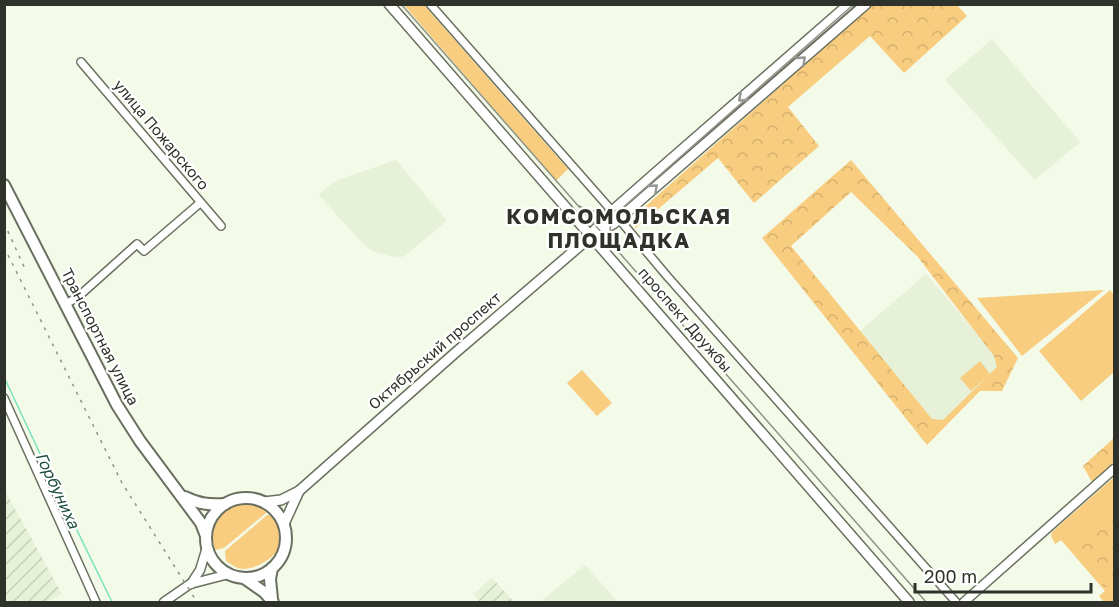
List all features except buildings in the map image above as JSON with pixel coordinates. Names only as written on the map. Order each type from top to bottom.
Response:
[{"type":"main road","name":"проспект Дружбы","points":[[389,4],[909,603]]},
{"type":"main road","name":"Октябрьский проспект","points":[[264,502],[281,500],[299,491],[591,235],[603,230],[616,215],[849,4]]},
{"type":"main road","name":"Октябрьский проспект","points":[[616,215],[866,4]]},
{"type":"main road","name":"Транспортная улица","points":[[4,185],[126,420],[201,523],[207,542]]},
{"type":"main road","name":"Октябрьский проспект","points":[[284,524],[299,491]]},
{"type":"main road","points":[[182,495],[194,502],[207,505],[225,504]]},
{"type":"main road","points":[[243,578],[264,573],[272,568],[280,559],[285,548],[284,524],[279,515],[264,502],[251,498],[237,498],[215,512],[209,523],[207,542],[212,558],[219,567],[264,591],[273,603]]},
{"type":"main road","points":[[272,568],[270,579],[273,603]]},
{"type":"street","points":[[430,4],[956,603]]},
{"type":"street","name":"улица Пожарского","points":[[81,62],[221,226]]},
{"type":"street","points":[[66,304],[79,297],[137,244],[144,251],[200,202]]},
{"type":"street","points":[[4,398],[96,603]]},
{"type":"street","points":[[964,603],[1114,469]]},
{"type":"street","points":[[164,603],[190,584],[200,570],[207,542]]},
{"type":"street","points":[[190,584],[229,574]]},
{"type":"shaded area","points":[[992,39],[1080,142],[1035,180],[945,80]]},
{"type":"shaded area","points":[[396,160],[447,221],[403,257],[374,252],[364,245],[319,195],[335,181]]},
{"type":"shaded area","points":[[926,274],[1006,368],[933,430],[853,337]]},
{"type":"shaded area","points":[[4,489],[62,594],[47,602],[5,602]]},
{"type":"shaded area","points":[[585,565],[618,602],[540,602]]},
{"type":"shaded area","points":[[492,578],[514,602],[480,602],[473,594]]},
{"type":"green space","points":[[873,4],[957,5],[967,16],[904,73],[870,36],[788,107],[819,146],[754,203],[718,158],[636,228],[633,226],[632,220],[639,212]]},
{"type":"green space","points":[[404,5],[424,5],[568,169],[556,181]]},
{"type":"green space","points":[[851,160],[1018,358],[1002,391],[980,391],[927,445],[762,238]],"holes":[[[851,192],[917,256],[994,356],[997,367],[943,420],[932,419],[791,246]]]},
{"type":"green space","points":[[1104,290],[1022,356],[977,298]]},
{"type":"green space","points":[[1110,290],[1114,295],[1114,372],[1081,401],[1039,351]]},
{"type":"green space","points":[[980,361],[990,374],[971,391],[960,378]]},
{"type":"green space","points":[[582,370],[612,403],[597,416],[567,383]]},
{"type":"green space","points":[[1114,438],[1114,462],[1092,482],[1083,466]]},
{"type":"green space","points":[[1114,477],[1114,602],[1104,602],[1099,596],[1105,591],[1061,540],[1055,544],[1051,536],[1052,532]]},
{"type":"green space","points":[[245,501],[257,502],[266,507],[266,513],[224,548],[215,550],[212,531],[216,517],[227,507]]},
{"type":"green space","points":[[1113,514],[1114,580],[1105,588],[1066,544],[1067,540],[1104,523]]},
{"type":"green space","points":[[267,515],[276,516],[282,533],[281,545],[273,556],[262,564],[243,569],[226,561],[225,551]]},
{"type":"waterway","name":"Горбуниха","points":[[4,377],[112,602]]},
{"type":"tram line","points":[[401,4],[926,602]]},
{"type":"tram line","points":[[613,245],[610,227],[619,211],[854,4]]},
{"type":"tram line","points":[[579,206],[600,212],[622,209]]},
{"type":"railway","points":[[4,223],[26,271]]},
{"type":"railway","points":[[4,247],[122,483],[197,602]]},
{"type":"district","name":"КОМСОМОЛЬСКАЯ ПЛОЩАДКА","points":[[619,229]]}]
